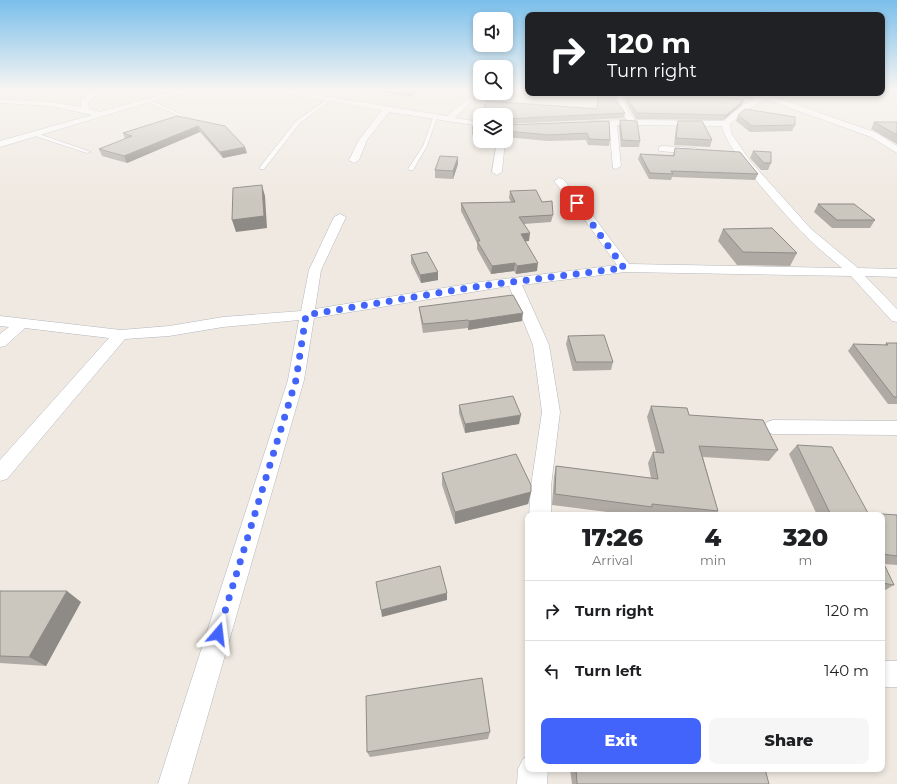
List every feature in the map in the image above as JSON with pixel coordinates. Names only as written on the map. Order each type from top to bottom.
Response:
[{"type":"street","points":[[0,144],[63,126]]},
{"type":"street","points":[[354,160],[363,140],[374,126]]},
{"type":"street","points":[[613,126],[616,166]]},
{"type":"street","points":[[726,126],[726,133],[736,153],[807,231],[854,272],[897,318]]},
{"type":"street","points":[[849,126],[874,135],[897,150]]},
{"type":"street","points":[[497,172],[500,148]]},
{"type":"street","points":[[662,149],[709,152]]},
{"type":"street","points":[[559,181],[586,214],[624,268]]},
{"type":"street","points":[[173,784],[296,380],[306,315],[315,270],[340,217]]},
{"type":"street","points":[[0,321],[20,325],[121,334],[169,331],[223,322],[306,315],[514,281],[624,268],[897,273]]},
{"type":"street","points":[[514,281],[540,345],[551,412],[541,486],[540,512]]},
{"type":"street","points":[[0,342],[20,325]]},
{"type":"street","points":[[0,473],[121,334]]},
{"type":"street","points":[[773,427],[897,428]]},
{"type":"street","points":[[885,674],[897,674]]},
{"type":"street","points":[[532,784],[533,772]]},
{"type":"lane","points":[[262,168],[295,126]]},
{"type":"lane","points":[[411,170],[425,146],[432,126]]},
{"type":"lane","points":[[34,134],[89,152]]},
{"type":"building","points":[[147,126],[223,126],[245,147],[220,152],[198,126],[124,156],[99,149],[132,136],[123,133]]},
{"type":"building","points":[[513,126],[609,126],[610,140],[589,139],[587,133],[549,135],[513,132]]},
{"type":"building","points":[[621,126],[638,126],[640,141],[622,140]]},
{"type":"building","points":[[677,126],[704,126],[712,140],[676,138]]},
{"type":"building","points":[[880,126],[897,126],[897,135]]},
{"type":"building","points":[[675,148],[740,152],[758,174],[671,171],[673,174],[650,173],[640,154],[674,156]]},
{"type":"building","points":[[753,151],[771,152],[771,163],[764,163]]},
{"type":"building","points":[[440,156],[458,157],[453,171],[435,170]]},
{"type":"building","points":[[262,185],[264,216],[232,220],[233,188]]},
{"type":"building","points":[[536,190],[542,202],[552,201],[553,215],[519,217],[530,233],[521,234],[538,263],[517,266],[515,263],[492,266],[477,241],[480,241],[461,203],[515,202],[510,191]]},
{"type":"building","points":[[818,204],[854,204],[875,220],[837,220]]},
{"type":"building","points":[[772,228],[797,253],[743,252],[723,229]]},
{"type":"building","points":[[427,252],[438,272],[420,275],[411,255]]},
{"type":"building","points":[[513,295],[523,313],[469,321],[423,324],[419,307]]},
{"type":"building","points":[[604,335],[613,362],[576,362],[568,336]]},
{"type":"building","points":[[886,343],[897,343],[897,397],[894,397],[853,344],[888,345]]},
{"type":"building","points":[[513,396],[521,415],[465,424],[459,405]]},
{"type":"building","points":[[651,406],[687,408],[689,415],[763,420],[778,450],[699,446],[718,511],[652,504],[652,507],[555,494],[556,466],[658,479],[653,452],[664,453]]},
{"type":"building","points":[[797,445],[832,447],[867,512],[830,512]]},
{"type":"building","points":[[516,454],[531,485],[531,492],[455,512],[442,473]]},
{"type":"building","points":[[885,514],[897,515],[897,556],[885,554]]},
{"type":"building","points":[[440,566],[447,593],[381,610],[376,582]]},
{"type":"building","points":[[885,566],[894,585],[885,584]]},
{"type":"building","points":[[0,591],[67,591],[29,657],[0,656]]},
{"type":"building","points":[[482,678],[490,732],[367,752],[366,696]]},
{"type":"building","points":[[576,772],[766,772],[769,784],[577,784]]},
{"type":"route","points":[[218,634],[296,380],[306,315],[480,286],[624,268],[577,203]]}]
